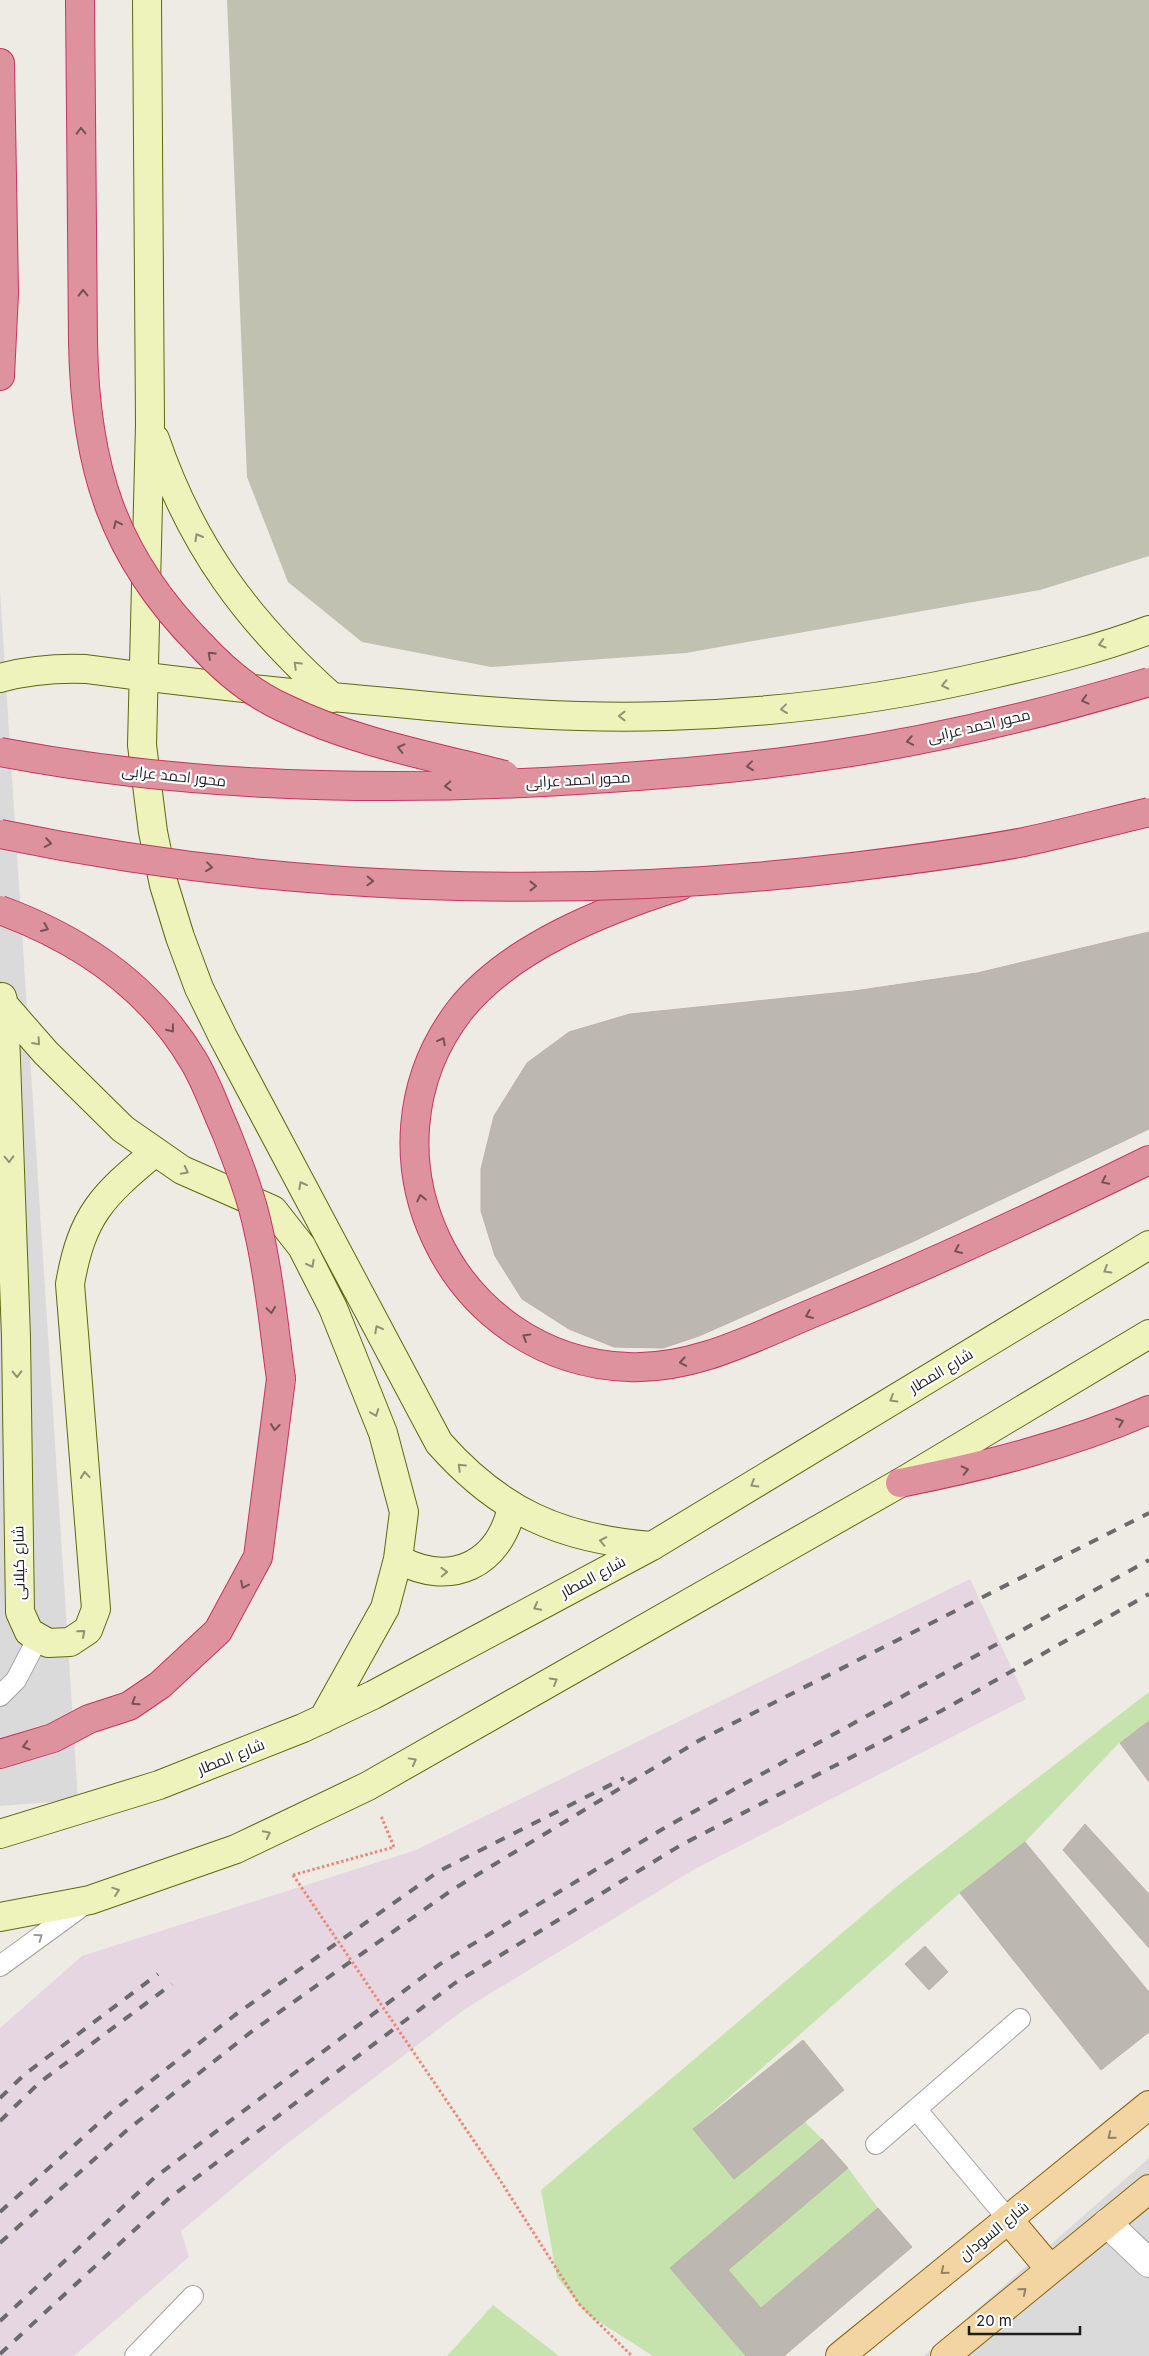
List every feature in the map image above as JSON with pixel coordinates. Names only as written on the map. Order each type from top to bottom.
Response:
[{"type":"highway","points":[[80,0],[84,386],[88,429],[98,472],[112,514],[130,553],[153,591],[199,644],[245,684],[282,708],[357,737],[533,782]]},
{"type":"highway","points":[[0,63],[4,293],[0,376]]},
{"type":"highway","name":"محور احمد عرابى","points":[[0,752],[121,771],[225,781],[327,786],[430,787],[631,777],[719,770],[826,756],[1010,720],[1149,682]]},
{"type":"highway","points":[[0,834],[131,857],[243,871],[355,881],[468,886],[570,886],[690,882],[802,873],[913,860],[1023,842],[1149,812]]},
{"type":"highway","points":[[690,882],[606,914],[539,946],[510,964],[483,985],[460,1011],[441,1040],[427,1072],[418,1105],[414,1148],[416,1174],[423,1207],[432,1232],[452,1270],[474,1297],[500,1321],[529,1340],[568,1356],[593,1363],[628,1368],[663,1366],[697,1360],[847,1299],[945,1256],[1149,1160]]},
{"type":"highway","points":[[0,910],[52,931],[86,950],[117,973],[146,999],[171,1028],[193,1060],[211,1094],[239,1164],[259,1233],[281,1378],[258,1557],[218,1632],[160,1684],[129,1706],[89,1719],[52,1738],[0,1754]]},
{"type":"highway","points":[[900,1483],[1025,1454],[1087,1434],[1149,1410]]},
{"type":"main road","name":"شارع السودان","points":[[840,2356],[1149,2105]]},
{"type":"main road","points":[[945,2356],[1149,2188]]},
{"type":"main road","points":[[1008,2219],[1050,2269]]},
{"type":"street","points":[[147,0],[150,424],[142,745],[152,832],[164,886],[180,937],[199,988],[223,1037],[439,1443],[460,1467],[512,1507],[541,1522],[576,1535],[614,1543],[652,1546]]},
{"type":"street","points":[[150,424],[184,513],[234,594],[264,631],[297,666],[333,698]]},
{"type":"street","points":[[0,678],[28,671],[57,668],[86,669],[333,698],[481,711],[573,716],[665,716],[758,712],[851,701],[944,685],[1036,664],[1149,630]]},
{"type":"street","points":[[2,997],[46,1053],[123,1129],[182,1170],[273,1210],[302,1247],[349,1344],[383,1433],[404,1512],[398,1559],[385,1608],[323,1719]]},
{"type":"street","name":"شارع كيلانى","points":[[2,997],[9,1402],[20,1612],[29,1632],[38,1638]]},
{"type":"street","points":[[38,1638],[48,1643],[70,1642],[88,1630],[96,1609],[70,1284],[74,1258],[83,1231],[97,1207],[114,1186],[155,1152]]},
{"type":"street","name":"شارع المطار","points":[[0,1834],[159,1786],[323,1719],[373,1695],[652,1546],[1149,1245]]},
{"type":"street","points":[[0,1918],[90,1900],[236,1849],[368,1786],[900,1483],[1149,1334]]},
{"type":"street","points":[[398,1559],[415,1568],[434,1572],[452,1572],[471,1566],[486,1556],[499,1542],[508,1525],[512,1507]]},
{"type":"street","points":[[1107,2223],[1149,2263]]},
{"type":"lane","points":[[0,1696],[16,1680],[38,1638]]},
{"type":"lane","points":[[0,1966],[90,1900]]},
{"type":"lane","points":[[876,2144],[1020,2019]]},
{"type":"lane","points":[[916,2109],[1008,2219]]},
{"type":"lane","points":[[135,2356],[193,2296]]},
{"type":"path","points":[[394,1846],[293,1876],[491,2166],[579,2304],[632,2356]]},
{"type":"shaded area","points":[[227,0],[1149,0],[1149,556],[1040,590],[686,653],[491,667],[362,642],[288,582],[247,477]]},
{"type":"shaded area","points":[[0,591],[78,1800],[0,1806]]},
{"type":"shaded area","points":[[970,1579],[1026,1699],[695,1869],[465,2009],[284,2146],[181,2231],[189,2257],[74,2356],[0,2356],[0,2028],[82,1956],[416,1850]]},
{"type":"shaded area","points":[[1149,2158],[1149,2356],[924,2356]]},
{"type":"green space","points":[[1149,1692],[1149,1721],[1119,1743],[1025,1842],[960,1893],[693,2129],[734,2179],[805,2122],[822,2139],[670,2268],[746,2356],[653,2356],[587,2314],[557,2277],[541,2190],[896,1887]]},
{"type":"green space","points":[[848,2168],[878,2208],[761,2308],[728,2270]]},
{"type":"green space","points":[[493,2305],[559,2356],[447,2356]]},
{"type":"building","points":[[1149,932],[1149,1129],[912,1242],[699,1336],[663,1348],[614,1347],[569,1329],[522,1299],[495,1256],[481,1211],[481,1169],[494,1116],[527,1063],[569,1032],[630,1014],[854,991],[977,973]]},
{"type":"building","points":[[1149,1721],[1149,1782],[1120,1743]]},
{"type":"building","points":[[1085,1824],[1149,1894],[1149,1948],[1063,1850]]},
{"type":"building","points":[[1025,1842],[1149,1992],[1149,2032],[1101,2070],[960,1893]]},
{"type":"building","points":[[925,1946],[948,1972],[929,1990],[905,1964]]},
{"type":"building","points":[[803,2040],[844,2090],[734,2179],[693,2129]]},
{"type":"building","points":[[822,2139],[848,2168],[728,2270],[761,2308],[878,2208],[912,2247],[784,2356],[746,2356],[670,2268]]},
{"type":"railway","points":[[0,2243],[126,2131],[251,2032],[452,1890],[700,1740],[1149,1513]]},
{"type":"railway","points":[[0,2321],[154,2178],[440,1964],[666,1827],[1149,1560]]},
{"type":"railway","points":[[0,2354],[168,2199],[455,1983],[681,1845],[941,1711],[1149,1594]]},
{"type":"railway","points":[[0,2212],[109,2114],[235,2015],[439,1871],[624,1778]]},
{"type":"railway","points":[[0,2098],[25,2074],[158,1974]]},
{"type":"railway","points":[[0,2121],[39,2083],[172,1984]]}]
